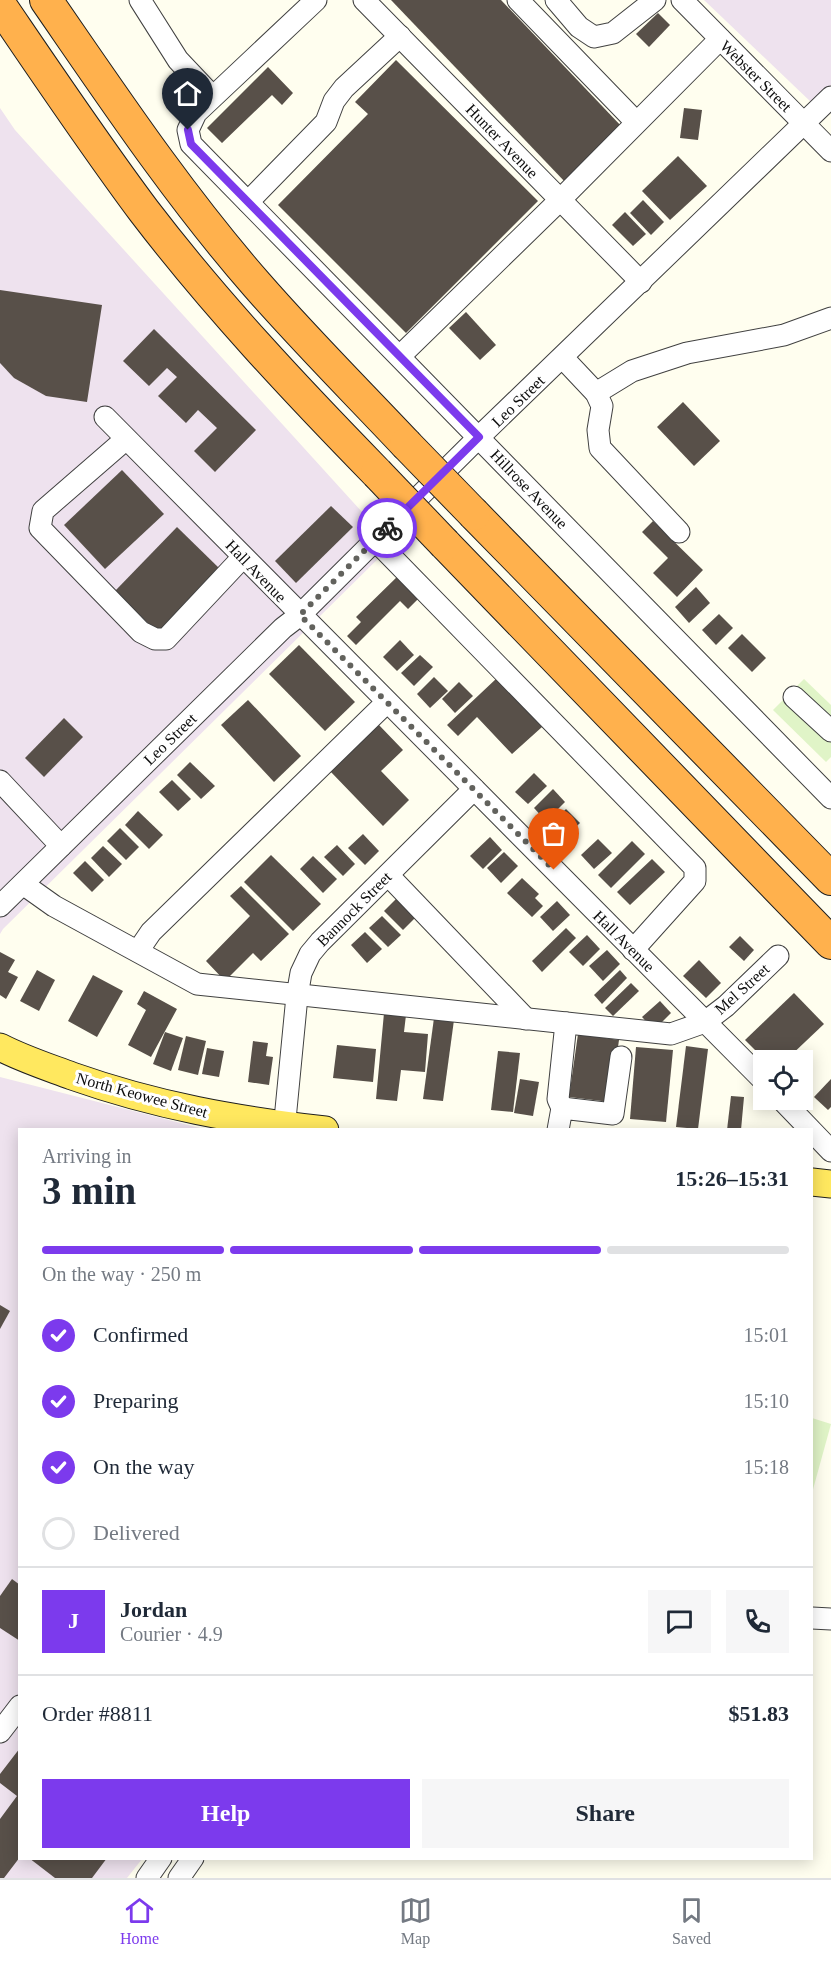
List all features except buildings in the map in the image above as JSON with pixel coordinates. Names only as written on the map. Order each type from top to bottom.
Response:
[{"type":"highway","points":[[46,0],[190,201],[256,284],[406,444],[831,879]]},
{"type":"highway","points":[[0,5],[145,212],[258,348],[831,943]]},
{"type":"main road","name":"North Keowee Street","points":[[0,1047],[23,1059],[137,1097],[217,1116],[284,1127]]},
{"type":"main road","points":[[813,1182],[831,1184]]},
{"type":"street","points":[[140,0],[178,60],[212,96]]},
{"type":"street","name":"Hillrose Avenue","points":[[316,0],[196,113],[188,130],[191,144],[831,798]]},
{"type":"street","name":"Hunter Avenue","points":[[364,0],[641,282]]},
{"type":"street","points":[[518,0],[636,122]]},
{"type":"street","points":[[556,0],[579,27],[594,37],[613,33],[655,0]]},
{"type":"street","name":"Webster Street","points":[[682,0],[831,151]]},
{"type":"street","points":[[248,202],[326,122],[334,101],[344,88],[400,36]]},
{"type":"street","points":[[400,356],[720,39]]},
{"type":"street","name":"Leo Street","points":[[0,906],[283,628],[300,615],[479,437],[831,97]]},
{"type":"street","points":[[596,393],[632,371],[687,353],[784,334],[831,318]]},
{"type":"street","points":[[563,358],[596,393],[602,406],[598,430],[600,447],[679,532]]},
{"type":"street","name":"Hall Avenue","points":[[105,417],[753,1070]]},
{"type":"street","points":[[126,439],[43,511],[40,528],[141,632],[155,639],[166,639],[243,557]]},
{"type":"street","points":[[375,540],[695,868],[695,881],[633,950]]},
{"type":"street","points":[[795,697],[831,731]]},
{"type":"street","points":[[138,951],[151,932],[387,702]]},
{"type":"street","points":[[0,781],[61,846]]},
{"type":"street","name":"Bannock Street","points":[[284,1127],[297,996],[301,973],[310,954],[474,789]]},
{"type":"street","points":[[388,875],[526,1019]]},
{"type":"street","name":"Mel Street","points":[[23,884],[54,906],[197,984],[671,1034],[705,1022],[726,1006],[778,956]]},
{"type":"street","points":[[558,1128],[562,1108],[558,1100],[566,1023]]},
{"type":"street","points":[[562,1108],[613,1114],[621,1057]]},
{"type":"street","points":[[792,1110],[809,1128]]},
{"type":"street","points":[[813,1132],[831,1150]]},
{"type":"street","points":[[813,1618],[831,1619]]},
{"type":"street","points":[[0,1732],[18,1709]]},
{"type":"street","points":[[147,1878],[160,1860]]},
{"type":"street","points":[[179,1878],[192,1860]]},
{"type":"shaded area","points":[[704,0],[831,0],[831,85],[812,103]]},
{"type":"shaded area","points":[[0,108],[15,130],[392,545],[0,934]]},
{"type":"shaded area","points":[[0,1077],[200,1128],[18,1128],[18,1860],[141,1860],[127,1878],[0,1878]]},
{"type":"green space","points":[[804,679],[831,705],[831,757],[826,762],[773,710]]},
{"type":"green space","points":[[813,1418],[831,1424],[813,1489]]},
{"type":"way so far","points":[[387,528],[300,615],[554,870]]},
{"type":"route","points":[[188,130],[191,144],[479,437],[387,528]]}]
